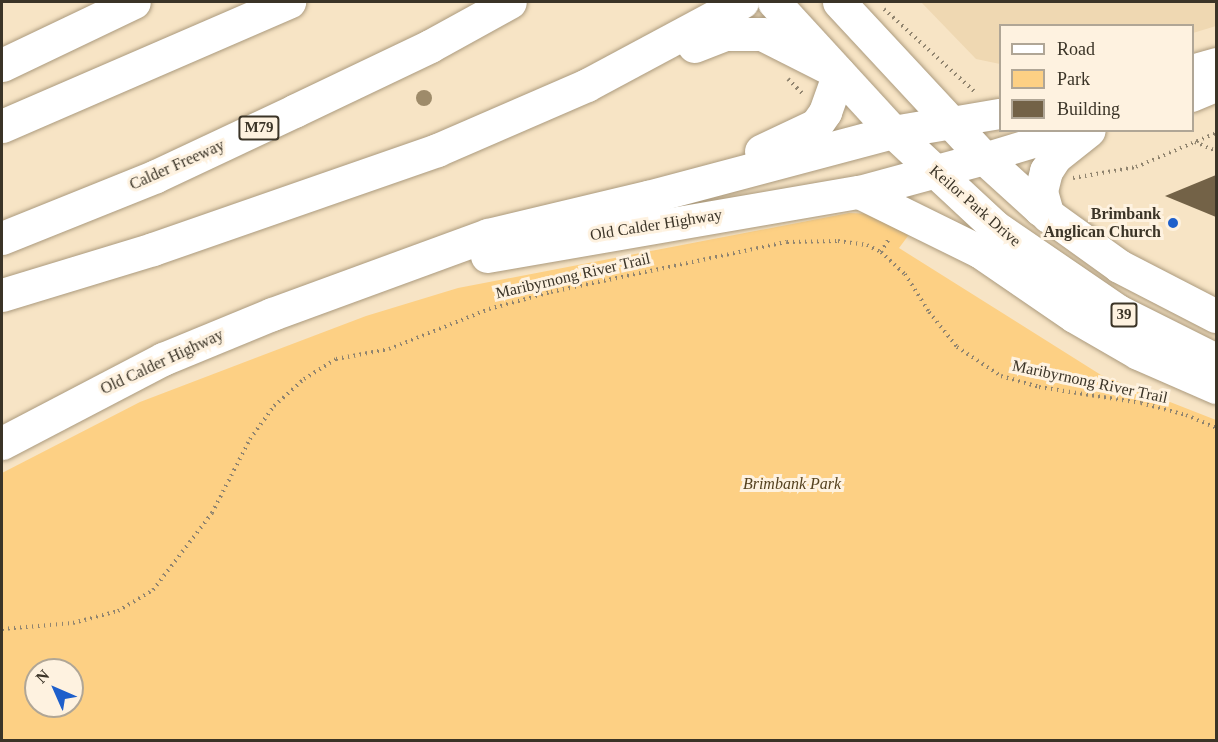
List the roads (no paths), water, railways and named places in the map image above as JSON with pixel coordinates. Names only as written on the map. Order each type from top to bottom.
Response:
[{"type":"main road","points":[[2,126],[289,2]]},
{"type":"main road","name":"Calder Freeway","points":[[2,238],[156,176],[430,46],[510,2]]},
{"type":"main road","points":[[2,295],[164,246],[427,154],[587,85],[742,2]]},
{"type":"main road","name":"Keilor Park Drive","points":[[774,2],[893,132],[994,226],[1038,259],[1118,311],[1216,360]]},
{"type":"main road","name":"39","points":[[839,2],[984,158],[1048,216],[1119,266],[1216,316]]},
{"type":"main road","points":[[2,65],[124,6]]},
{"type":"main road","points":[[587,85],[638,71],[725,34],[742,33],[768,36],[839,73],[825,112],[806,132],[648,197]]},
{"type":"main road","name":"Old Calder Highway","points":[[2,443],[163,359],[327,294],[488,235],[648,197],[893,132],[952,122]]},
{"type":"main road","points":[[1048,216],[1041,191],[1046,171],[1060,152],[1086,132]]},
{"type":"main road","name":"Old Calder Highway","points":[[327,294],[543,244],[859,192],[984,158]]},
{"type":"main road","points":[[859,192],[979,251],[1074,316],[1130,348],[1216,387]]},
{"type":"street","points":[[1194,94],[1210,74]]},
{"type":"street","points":[[952,122],[993,115]]},
{"type":"street","points":[[984,158],[1070,132]]},
{"type":"place","name":"Brimbank Anglican Church","points":[[1173,223]]},
{"type":"park label","name":"Brimbank Park","points":[[792,484]]}]
